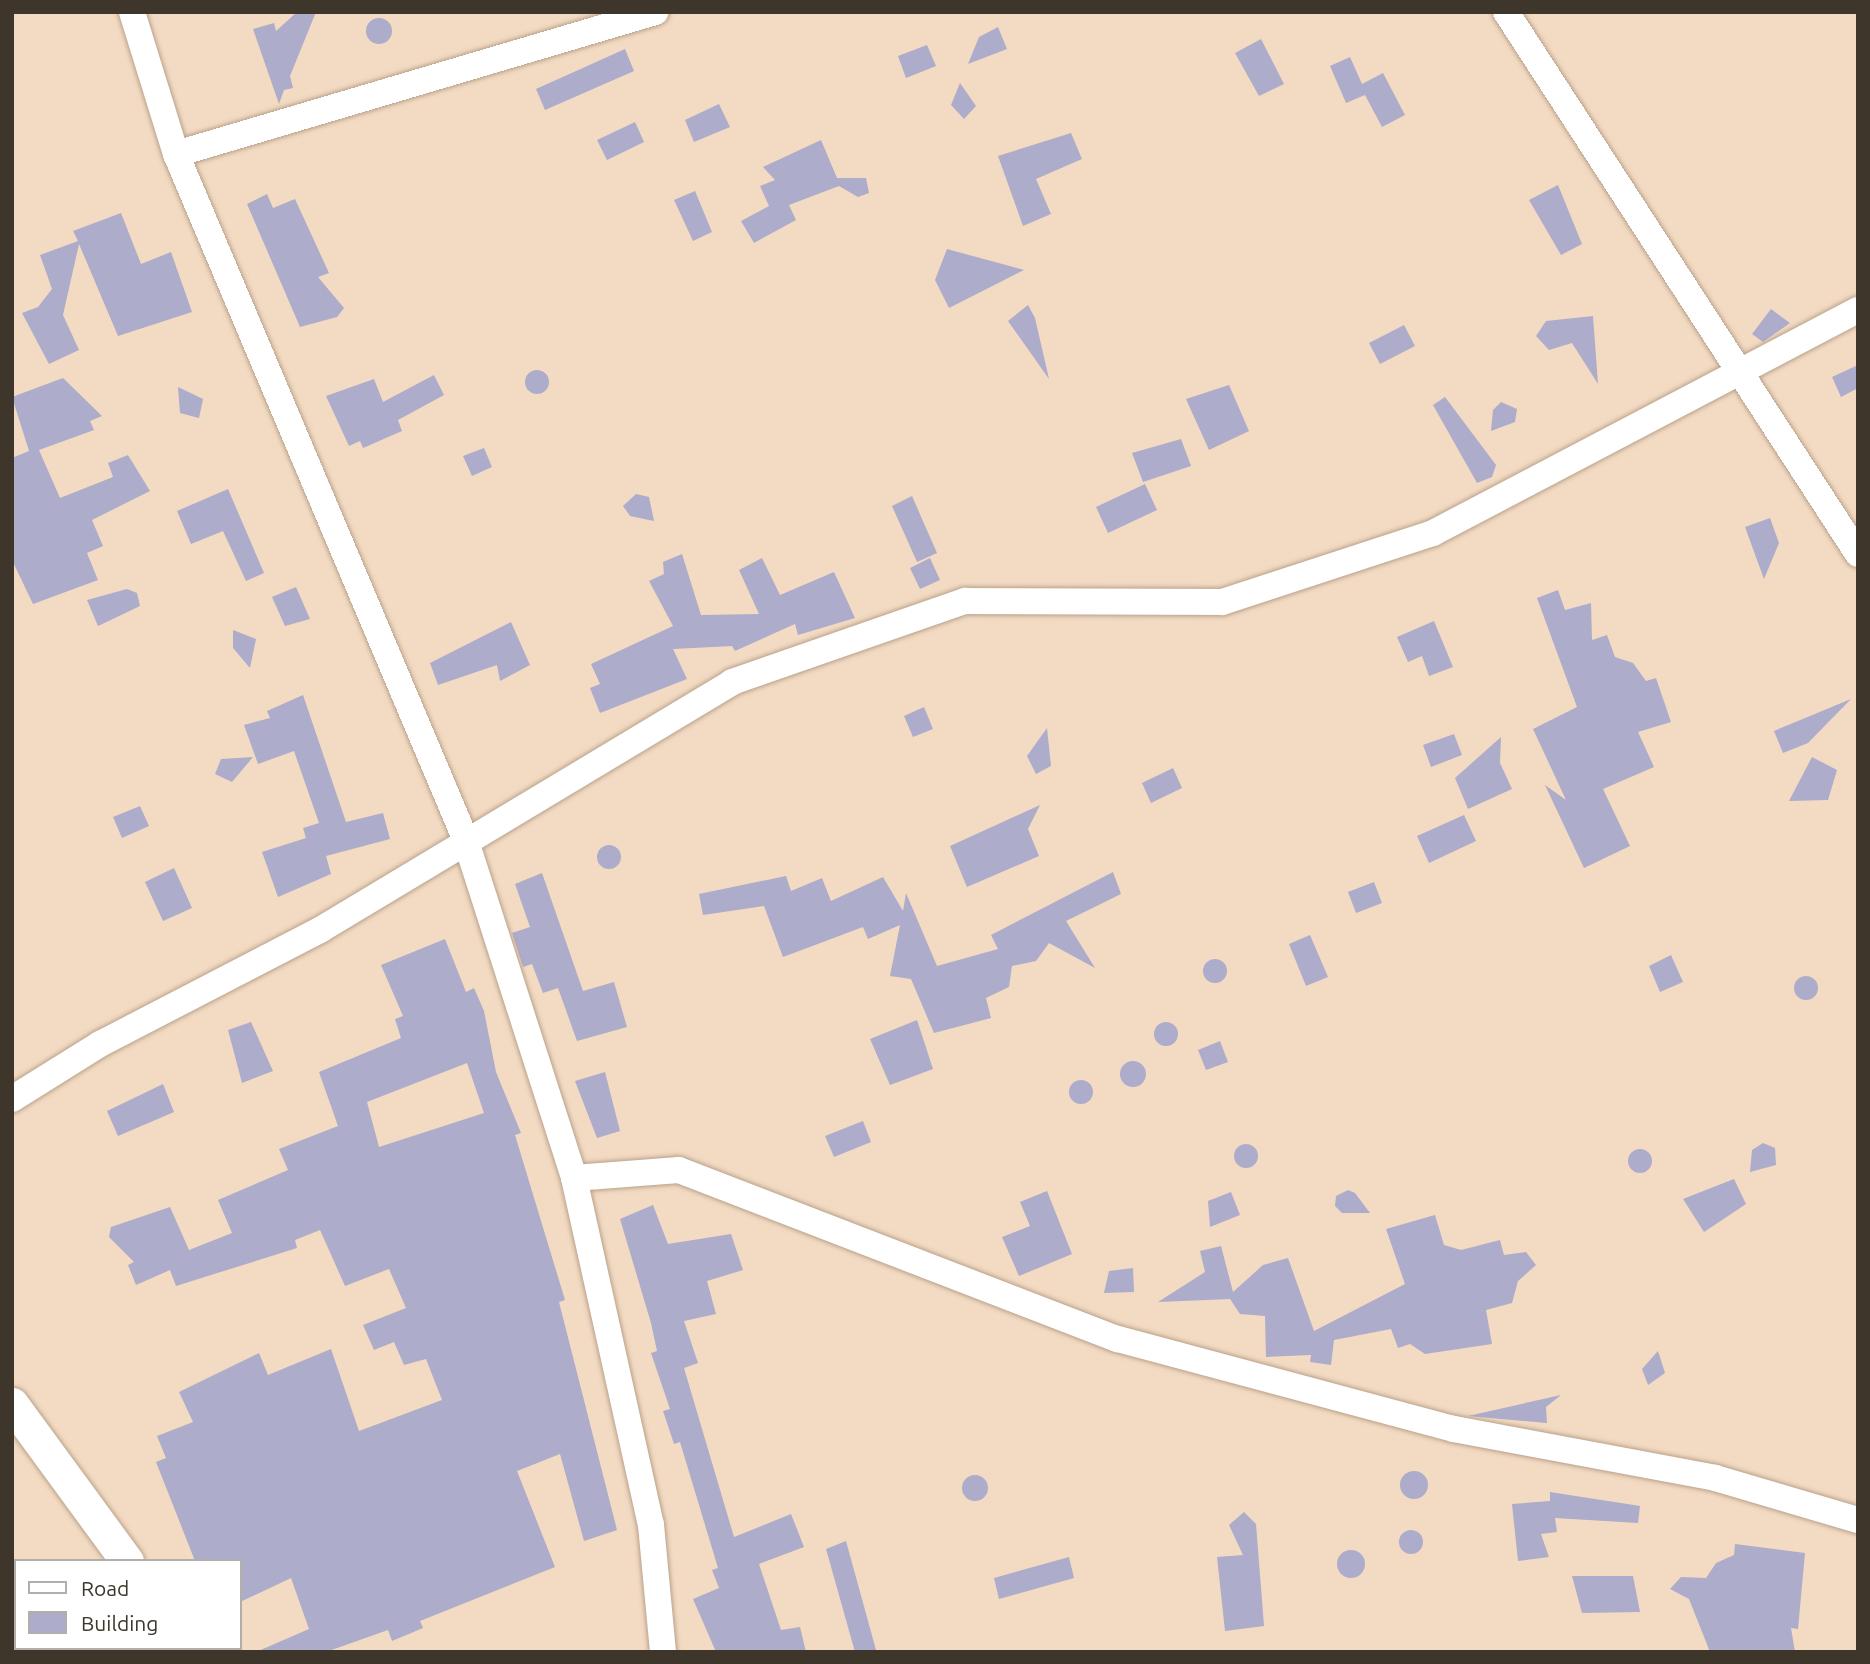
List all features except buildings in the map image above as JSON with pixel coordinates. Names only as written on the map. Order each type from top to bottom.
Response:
[{"type":"street","points":[[132,12],[176,154],[465,838],[573,1178],[651,1525],[663,1652]]},
{"type":"street","points":[[176,154],[655,12]]},
{"type":"street","points":[[1506,12],[1738,375],[1858,554]]},
{"type":"street","points":[[12,1099],[100,1044],[320,930],[465,838],[732,682],[965,601],[1222,602],[1433,533],[1858,310]]},
{"type":"street","points":[[573,1178],[679,1170],[1118,1339],[1454,1429],[1715,1478],[1858,1520]]},
{"type":"street","points":[[12,1404],[126,1559]]}]
